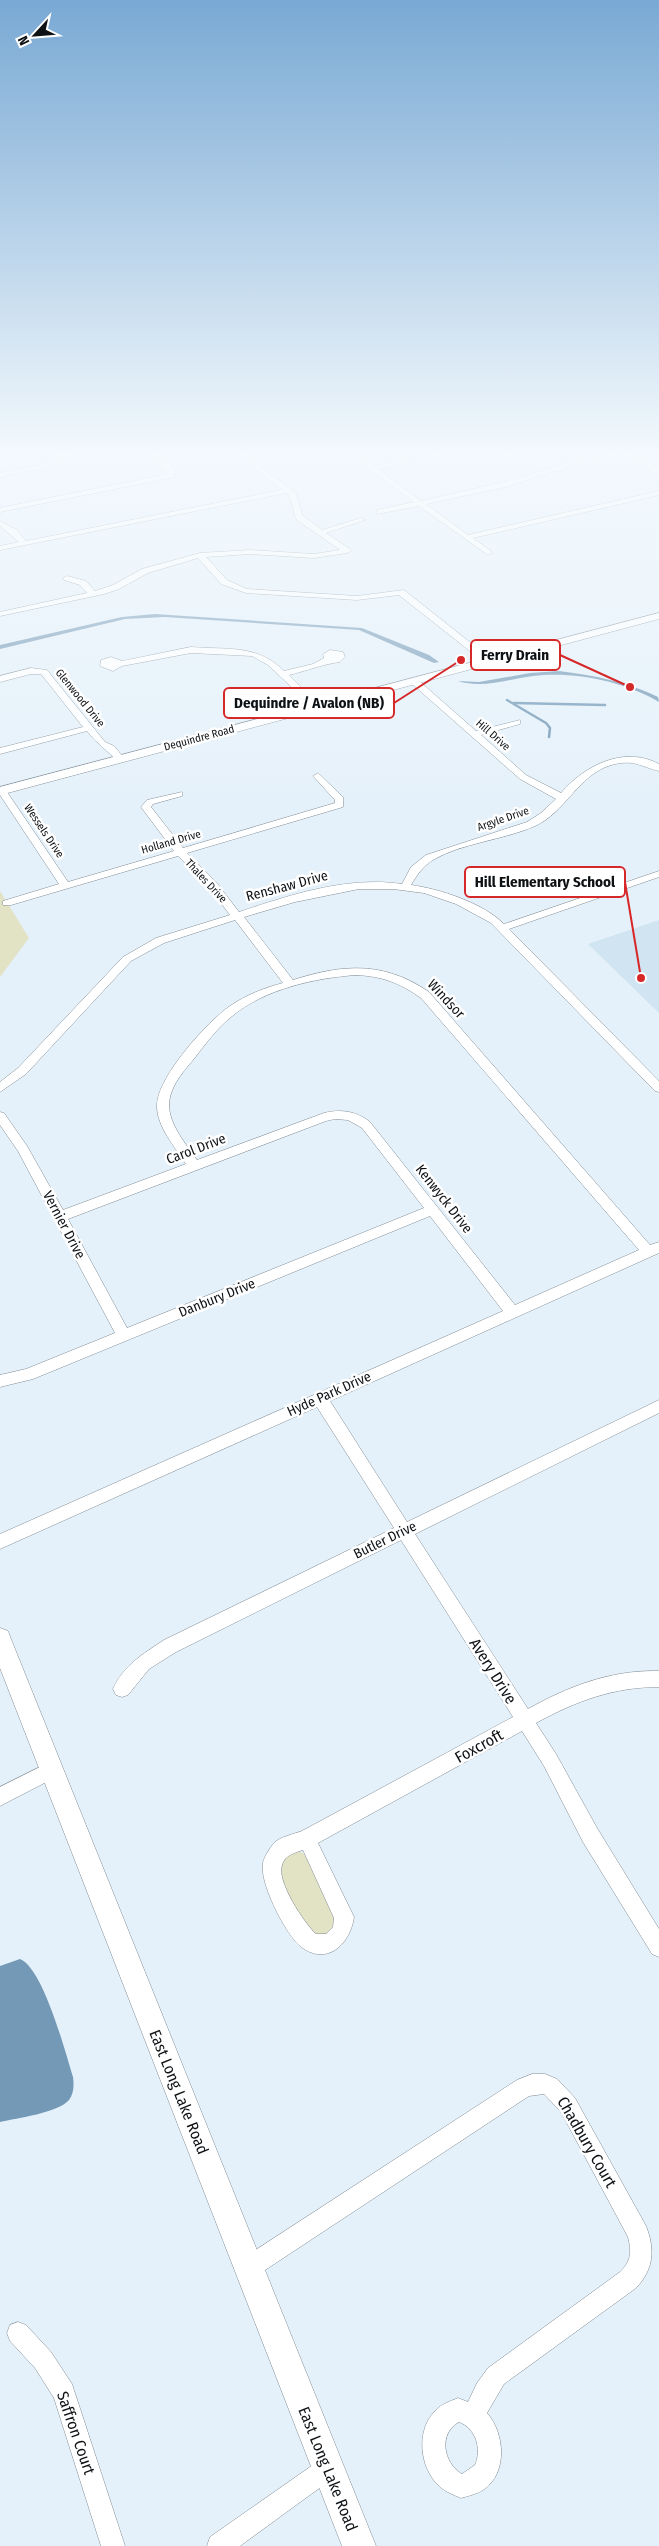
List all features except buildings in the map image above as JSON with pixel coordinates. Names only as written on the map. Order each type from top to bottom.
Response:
[{"type":"main road","name":"Dequindre Road","points":[[1,791],[659,616]]},
{"type":"main road","name":"East Long Lake Road","points":[[0,1638],[359,2546]]},
{"type":"street","points":[[0,614],[93,594],[116,587],[148,570]]},
{"type":"street","points":[[213,570],[224,582],[246,591],[357,598],[401,592],[488,661]]},
{"type":"street","points":[[67,578],[83,583],[93,594]]},
{"type":"street","points":[[119,664],[191,650],[234,651],[261,657],[283,674],[316,707]]},
{"type":"street","points":[[283,674],[316,666],[329,659]]},
{"type":"street","name":"Glenwood Drive","points":[[0,679],[37,671],[44,672],[102,744],[102,750],[115,760]]},
{"type":"street","name":"Hill Drive","points":[[414,681],[523,777],[562,798]]},
{"type":"street","points":[[474,734],[517,722]]},
{"type":"street","points":[[0,751],[89,728]]},
{"type":"street","name":"Argyle Drive","points":[[405,888],[415,868],[430,857],[532,824],[546,816],[586,774],[617,762],[636,759],[647,761],[659,768]]},
{"type":"street","name":"Holland Drive","points":[[7,903],[334,808],[342,803],[318,776]]},
{"type":"street","name":"Wessels Drive","points":[[1,791],[65,886]]},
{"type":"street","name":"Thales Drive","points":[[179,794],[150,802],[146,807],[181,853],[212,884],[290,984]]},
{"type":"street","points":[[503,928],[659,874]]},
{"type":"street","name":"Renshaw Drive","points":[[0,1088],[22,1071],[133,955],[160,940],[332,888],[366,885],[427,891],[462,902],[503,928],[659,1088]]},
{"type":"street","name":"Windsor","points":[[194,1166],[166,1118],[163,1100],[167,1086],[180,1066],[228,1013],[254,996],[332,972],[360,971],[388,975],[419,991],[653,1250]]},
{"type":"street","name":"Carol Drive","points":[[59,1217],[324,1117],[343,1114]]},
{"type":"street","name":"Kenwyck Drive","points":[[343,1114],[360,1120],[366,1125],[513,1313]]},
{"type":"street","name":"Vernier Drive","points":[[0,1116],[23,1149],[124,1336]]},
{"type":"street","name":"Danbury Drive","points":[[0,1381],[28,1375],[432,1210]]},
{"type":"street","name":"Hyde Park Drive","points":[[0,1542],[653,1250]]},
{"type":"street","name":"Avery Drive","points":[[320,1398],[557,1772],[602,1856],[659,1947]]},
{"type":"street","name":"Butler Drive","points":[[122,1689],[143,1663],[170,1646],[659,1406]]},
{"type":"street","name":"Foxcroft","points":[[307,1839],[344,1917],[343,1925],[336,1938],[321,1945],[305,1940],[298,1931],[272,1872],[272,1863],[282,1848],[307,1839],[562,1700],[604,1684],[640,1679],[659,1679]]},
{"type":"street","points":[[0,1797],[52,1770]]},
{"type":"street","name":"Chadbury Court","points":[[248,2268],[524,2087],[537,2083],[547,2083],[558,2092],[568,2106],[631,2219],[642,2249],[641,2261],[636,2272],[628,2280],[496,2376],[485,2391],[474,2415]]},
{"type":"street","name":"Saffron Court","points":[[18,2333],[43,2360],[64,2392],[113,2546]]},
{"type":"street","points":[[219,2546],[328,2468]]},
{"type":"shaded area","points":[[659,920],[659,1013],[588,944]]},
{"type":"green space","points":[[0,891],[29,938],[0,977]]},
{"type":"green space","points":[[299,1851],[306,1855],[336,1921],[331,1931],[320,1937],[303,1927],[279,1874],[282,1857]]},
{"type":"water","points":[[155,614],[362,628],[429,655],[439,662],[434,663],[359,630],[165,617],[125,619],[0,649],[0,645],[122,617]]},
{"type":"water","points":[[559,671],[622,683],[658,697],[659,702],[630,688],[581,676],[533,676],[486,684],[458,681],[479,682],[530,673]]},
{"type":"water","points":[[20,1959],[29,1966],[45,1993],[73,2077],[73,2089],[72,2095],[64,2105],[47,2112],[0,2122],[0,1966]]},
{"type":"waterway","points":[[507,700],[546,723],[550,728],[549,737]]},
{"type":"waterway","points":[[514,703],[605,705]]},
{"type":"place","name":"Dequindre / Avalon (NB)","points":[[461,660]]},
{"type":"place","name":"Ferry Drain","points":[[630,687]]},
{"type":"place","name":"Hill Elementary School","points":[[641,978]]}]
